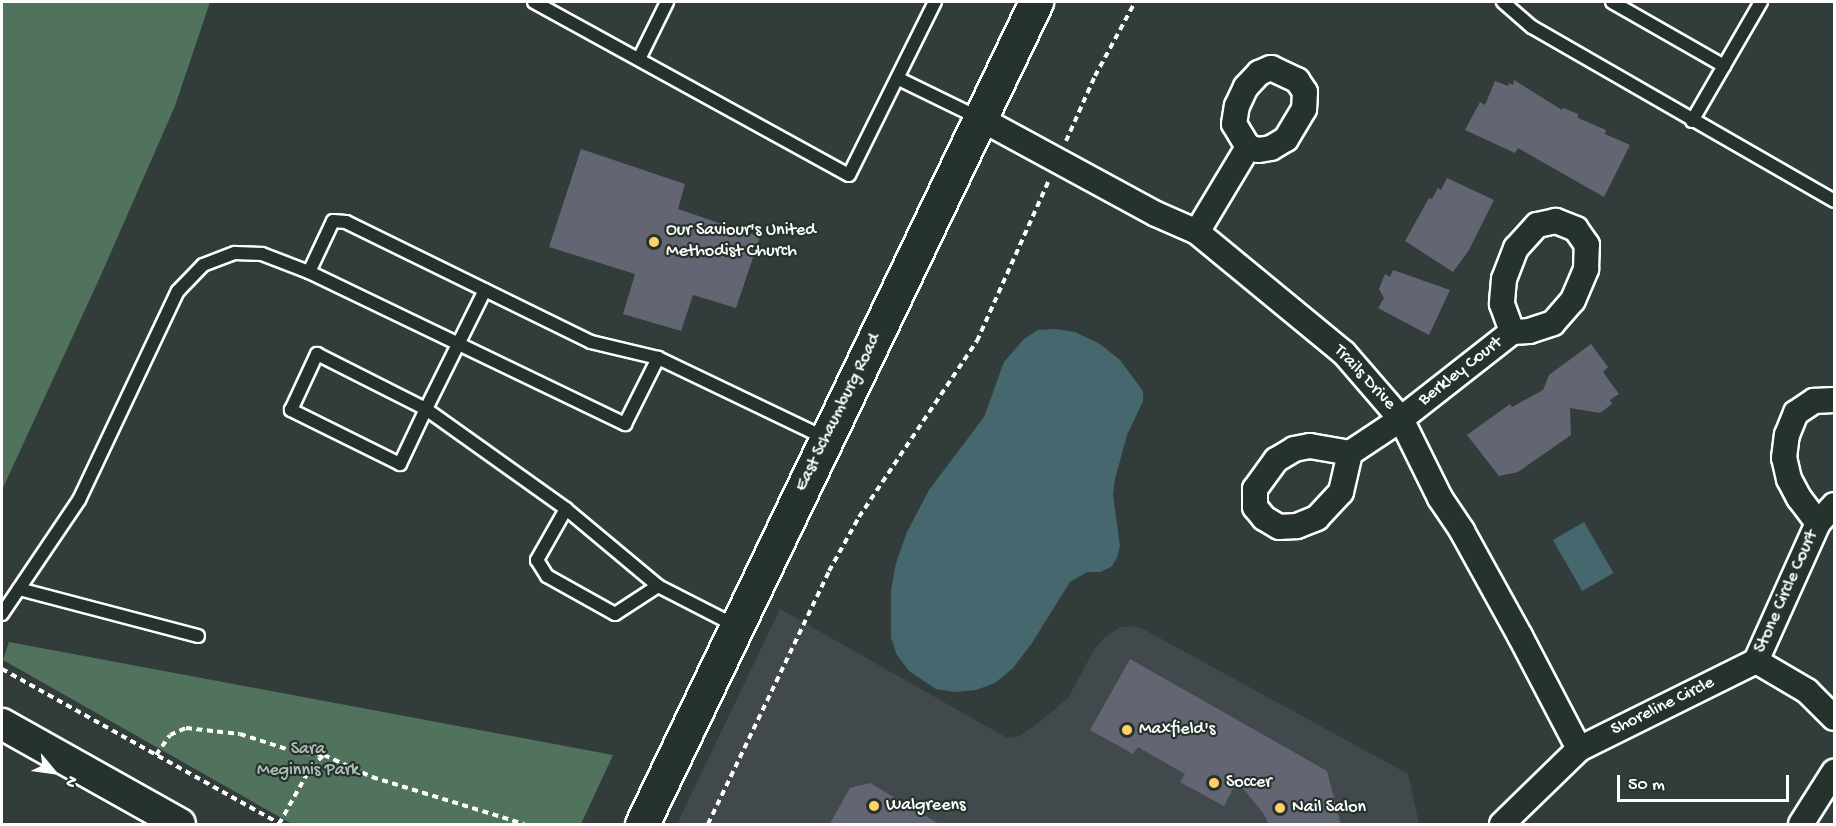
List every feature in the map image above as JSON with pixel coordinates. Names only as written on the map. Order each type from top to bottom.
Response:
[{"type":"main road","name":"East Schaumburg Road","points":[[642,825],[1036,2]]},
{"type":"street","name":"Trails Drive","points":[[981,118],[1156,214],[1197,232],[1344,353],[1401,419],[1440,498],[1462,531],[1579,749]]},
{"type":"street","points":[[1197,232],[1248,147]]},
{"type":"street","name":"Berkley Court","points":[[1350,453],[1401,419],[1512,332],[1529,331],[1553,324],[1573,300],[1586,269],[1587,245],[1576,229],[1556,221],[1537,225],[1516,248],[1504,279],[1502,304],[1512,332]]},
{"type":"street","name":"Stone Circle Court","points":[[1818,523],[1799,498],[1789,479],[1784,458],[1786,435],[1796,413],[1814,401],[1834,399]]},
{"type":"street","name":"Stone Circle Court","points":[[1756,661],[1818,523],[1834,505]]},
{"type":"street","points":[[1756,661],[1807,691],[1834,718]]},
{"type":"street","name":"Shoreline Circle","points":[[1503,825],[1579,749],[1756,661]]},
{"type":"street","points":[[2,724],[180,825]]},
{"type":"street","points":[[1801,825],[1834,772]]},
{"type":"lane","points":[[534,2],[849,175],[899,79],[935,2]]},
{"type":"lane","points":[[639,59],[667,2]]},
{"type":"lane","points":[[1503,2],[1532,27],[1834,201]]},
{"type":"lane","points":[[1612,2],[1724,66]]},
{"type":"lane","points":[[1692,121],[1760,2]]},
{"type":"lane","points":[[899,79],[981,118]]},
{"type":"lane","points":[[309,272],[333,221],[346,222],[591,342],[658,358],[827,439]]},
{"type":"lane","points":[[2,614],[79,500],[178,291],[203,266],[235,253],[262,254],[309,272],[625,424],[658,358]]},
{"type":"lane","points":[[485,290],[426,409],[400,464],[291,410],[317,354],[426,409],[566,509],[658,586],[737,627]]},
{"type":"lane","points":[[566,509],[537,560],[547,576],[615,614],[658,586]]},
{"type":"lane","points":[[19,589],[198,636]]},
{"type":"path","points":[[708,825],[824,582],[854,526],[977,341],[1100,66],[1135,2]]},
{"type":"path","points":[[2,669],[280,824],[311,767],[324,755]]},
{"type":"path","points":[[156,755],[170,735],[186,728],[240,734],[296,752],[324,755],[372,777],[524,825]]},
{"type":"shaded area","points":[[780,609],[1007,738],[1020,736],[1068,698],[1095,648],[1105,637],[1120,627],[1133,626],[1145,630],[1408,774],[1419,824],[677,824]]},
{"type":"green space","points":[[2,2],[210,2],[175,106],[101,275],[2,490]]},
{"type":"green space","name":"Sara Meginnis Park","points":[[9,642],[613,755],[581,824],[292,824],[3,660]]},
{"type":"water","points":[[1056,329],[1075,332],[1100,344],[1120,360],[1143,391],[1143,401],[1127,435],[1115,479],[1113,495],[1120,546],[1117,558],[1111,567],[1100,572],[1087,572],[1070,582],[1032,643],[1013,668],[995,683],[976,690],[955,692],[936,689],[909,671],[897,655],[891,638],[891,590],[896,563],[907,532],[929,490],[984,417],[1004,362],[1024,339],[1038,330]]},
{"type":"water","points":[[1584,522],[1614,573],[1582,591],[1553,540]]},
{"type":"building","points":[[1514,80],[1562,110],[1563,108],[1578,114],[1578,118],[1606,130],[1605,134],[1630,145],[1604,197],[1518,148],[1515,153],[1465,130],[1480,102],[1485,105],[1495,81],[1508,86],[1509,83],[1513,85]]},
{"type":"building","name":"Our Saviour's United Methodist Church","points":[[581,149],[685,184],[678,209],[760,237],[736,308],[693,295],[681,331],[623,314],[635,274],[549,247]]},
{"type":"building","points":[[1447,178],[1494,200],[1469,250],[1453,272],[1405,241],[1429,198],[1432,199],[1438,188],[1441,190]]},
{"type":"building","points":[[1393,270],[1450,290],[1429,335],[1378,308],[1384,298],[1379,289],[1385,274],[1390,277]]},
{"type":"building","points":[[1591,344],[1608,367],[1603,372],[1619,394],[1610,400],[1612,404],[1600,413],[1570,408],[1571,435],[1518,472],[1499,476],[1467,435],[1510,404],[1512,407],[1543,390],[1549,375]]},
{"type":"building","points":[[1130,659],[1327,771],[1341,825],[1269,825],[1264,814],[1237,781],[1224,806],[1180,782],[1185,774],[1138,747],[1133,754],[1090,730]]},
{"type":"building","name":"Walgreens","points":[[870,783],[941,825],[829,825],[850,788]]},
{"type":"place","name":"Our Saviour's United Methodist Church","points":[[654,242]]},
{"type":"place","name":"Maxfield's","points":[[1127,730]]},
{"type":"place","name":"Soccer","points":[[1214,783]]},
{"type":"place","name":"Walgreens","points":[[874,806]]},
{"type":"place","name":"Nail Salon","points":[[1280,808]]}]
